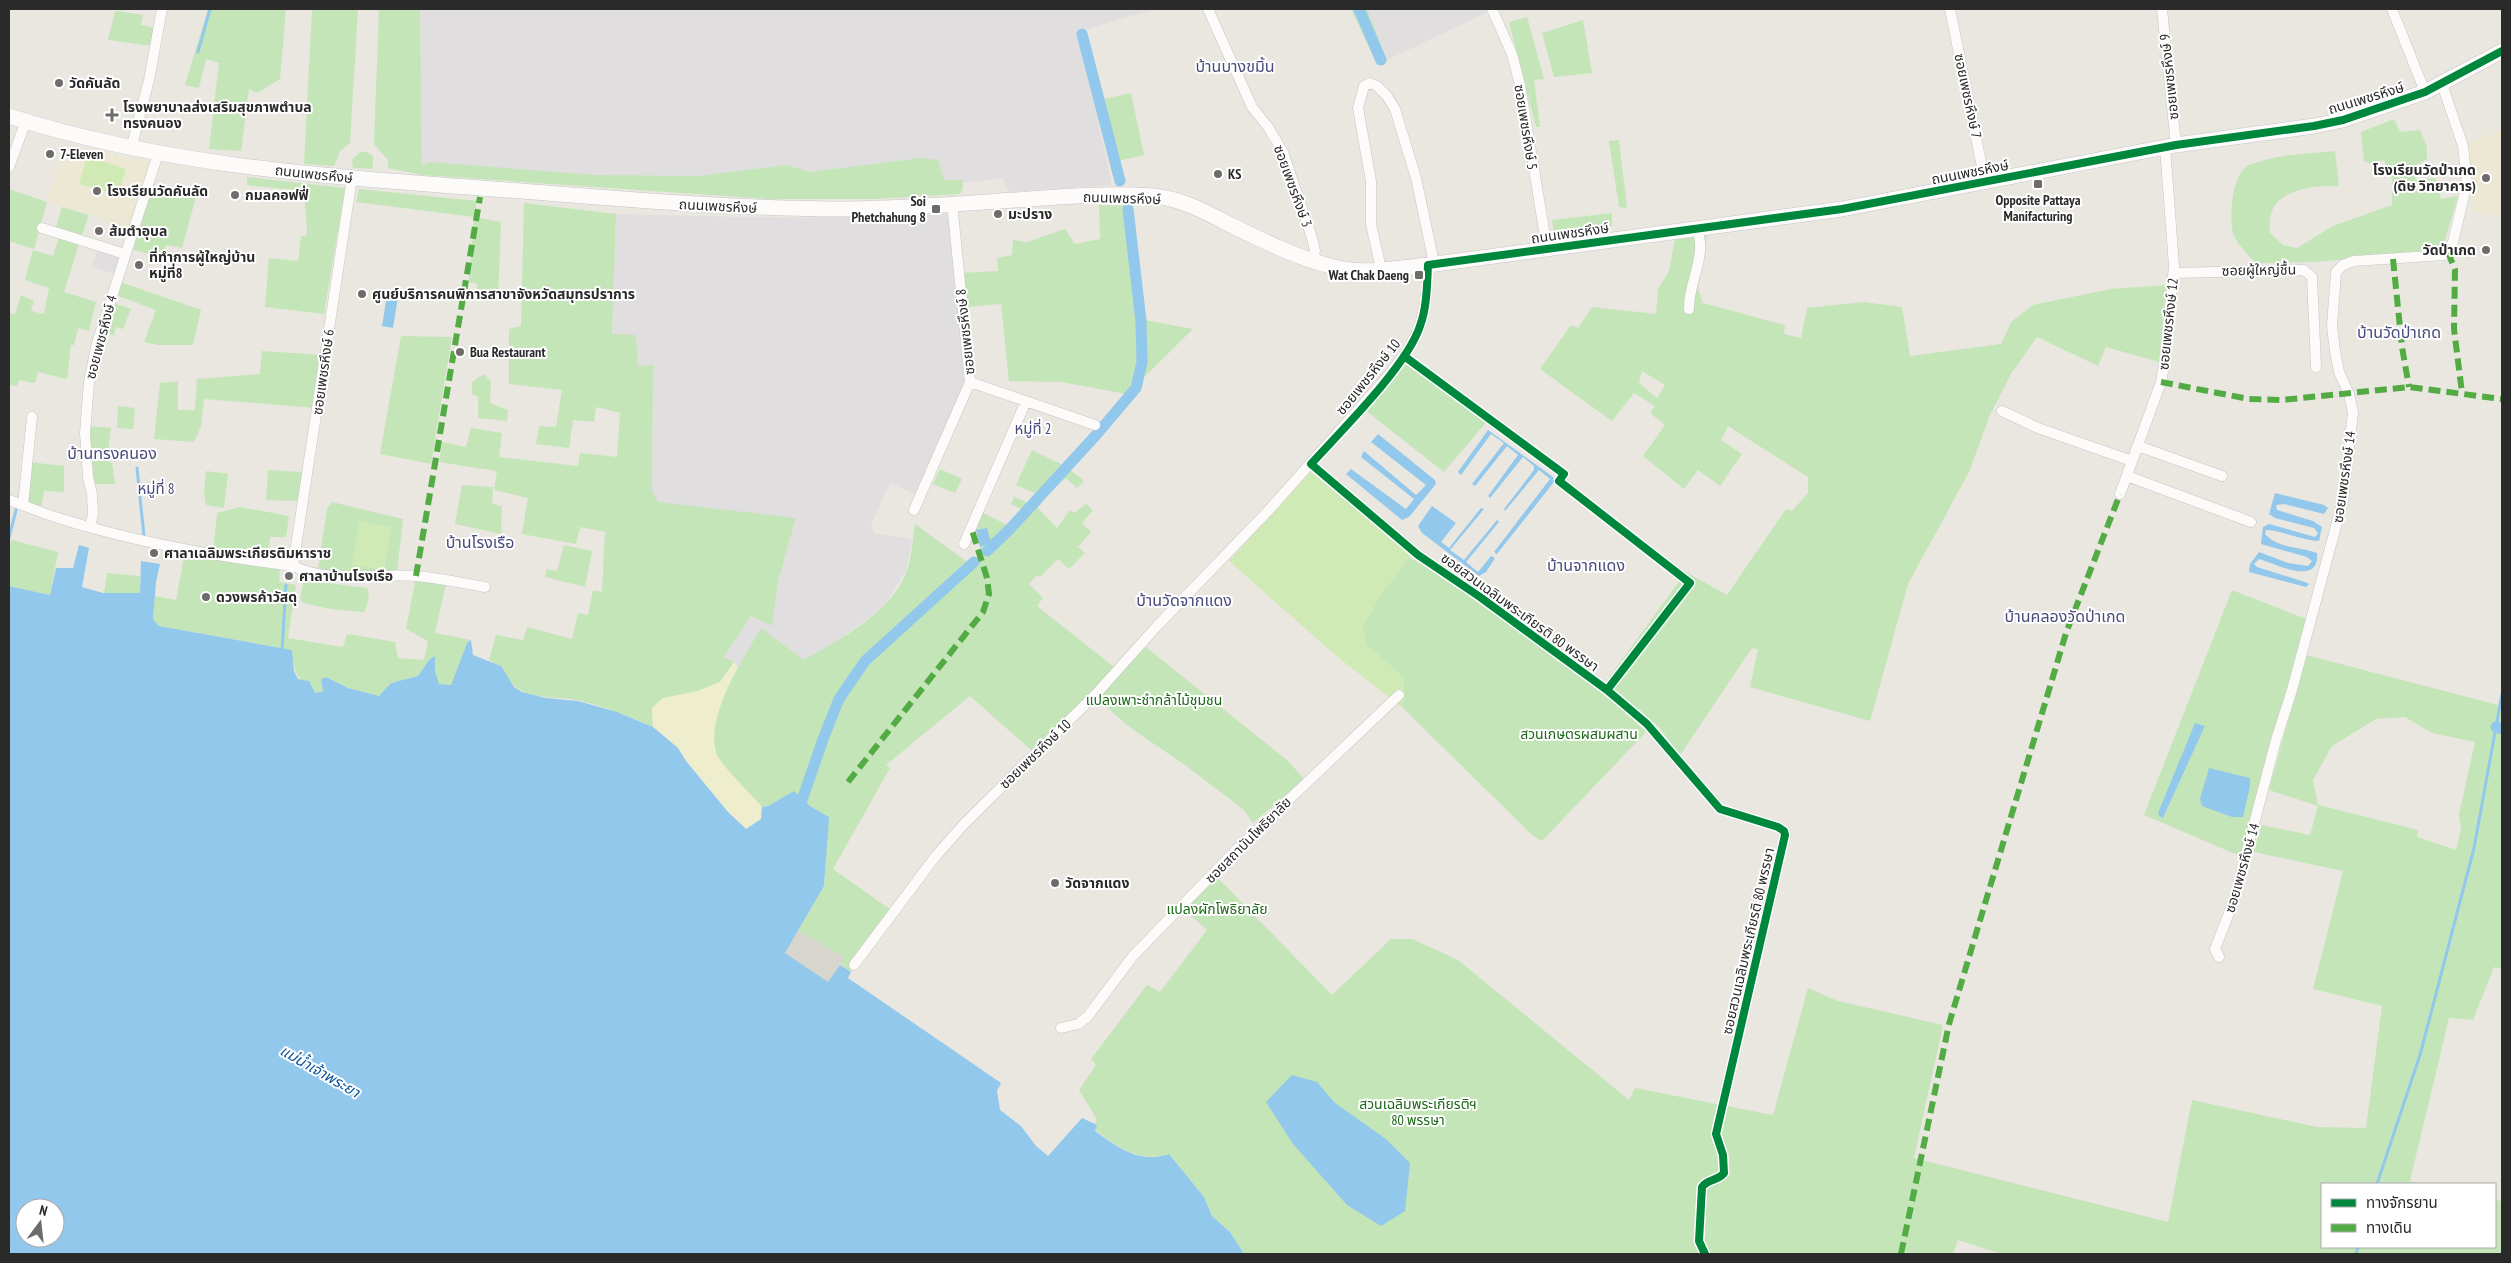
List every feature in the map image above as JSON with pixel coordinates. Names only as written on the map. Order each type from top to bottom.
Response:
[{"type":"main road","name":"ถนนเพชรหึงษ์","points":[[9,116],[131,149],[271,170],[646,202],[735,207],[853,208],[1057,197],[1156,196],[1198,209],[1274,245],[1336,268],[1381,269],[1842,209],[2171,146],[2343,120],[2425,92],[2502,51]]},
{"type":"street","points":[[131,149],[149,80],[162,9]]},
{"type":"street","name":"ซอยเพชรหึงษ์ 3","points":[[1208,9],[1252,108],[1268,127],[1283,152],[1312,238],[1315,251],[1313,260]]},
{"type":"street","name":"ซอยเพชรหึงษ์ 5","points":[[1492,9],[1512,54],[1520,85],[1547,248]]},
{"type":"street","name":"ซอยเพชรหึงษ์ 7","points":[[1950,9],[1985,182]]},
{"type":"street","name":"ซอยเพชรหึงษ์ 9","points":[[2162,9],[2171,146]]},
{"type":"street","points":[[2392,9],[2425,92]]},
{"type":"street","name":"ซอยเพชรหึงษ์ 10","points":[[854,965],[935,857],[964,824],[1097,693],[1157,626],[1311,464],[1388,376],[1408,349],[1420,327],[1424,313],[1431,264],[1416,178],[1395,109],[1378,86],[1370,83],[1364,86],[1358,108],[1371,182],[1371,224],[1381,269]]},
{"type":"street","name":"ซอยเพชรหึงษ์ 14","points":[[2219,957],[2215,949],[2234,900],[2276,740],[2343,500],[2353,413],[2339,372],[2335,352],[2332,326],[2336,272],[2343,265],[2354,261],[2445,255],[2452,246],[2463,201],[2466,171],[2464,146],[2442,84]]},
{"type":"street","points":[[9,167],[26,121]]},
{"type":"street","name":"ซอยเพชรหึงษ์ 12","points":[[2120,494],[2161,382],[2170,322],[2174,273],[2171,146]]},
{"type":"street","name":"ซอยเพชรหึงษ์ 4","points":[[90,526],[93,514],[92,494],[87,471],[85,428],[88,389],[97,343],[158,154]]},
{"type":"street","name":"ซอยเพชรหึงษ์ 6","points":[[293,566],[352,178]]},
{"type":"street","name":"ซอยเพชรหึงษ์ 8","points":[[914,510],[970,382],[952,203]]},
{"type":"street","points":[[42,228],[126,254]]},
{"type":"street","points":[[1689,309],[1690,291],[1702,248],[1700,236],[1696,228]]},
{"type":"street","name":"ซอยผู้ใหญ่ชื้น","points":[[2174,273],[2304,270],[2312,277],[2316,367]]},
{"type":"street","points":[[970,382],[1096,425]]},
{"type":"street","points":[[964,544],[1026,401]]},
{"type":"street","points":[[2002,411],[2038,428],[2132,462]]},
{"type":"street","points":[[23,505],[32,417]]},
{"type":"street","points":[[2138,446],[2222,476]]},
{"type":"street","name":"ซอยสวนเฉลิมพระเกียรติ 80 พรรษา","points":[[1311,464],[1418,555],[1541,641],[1607,690],[1647,724],[1720,809],[1778,827],[1786,835],[1716,1134],[1723,1155],[1724,1173],[1721,1177],[1707,1182],[1702,1187],[1699,1241],[1705,1254]]},
{"type":"street","points":[[2127,476],[2251,522]]},
{"type":"street","points":[[9,500],[52,516],[90,526],[230,558],[293,566],[301,570],[333,575],[416,576],[484,587]]},
{"type":"street","name":"ซอยสถาบันโพธิยาลัย","points":[[1061,1028],[1078,1024],[1088,1016],[1133,956],[1237,849],[1398,695]]},
{"type":"shaded area","points":[[420,9],[1155,9],[1078,32],[1112,185],[1008,192],[1003,178],[952,184],[716,190],[422,166]]},
{"type":"shaded area","points":[[1367,9],[1494,9],[1387,60]]},
{"type":"shaded area","name":"โรงเรียนวัดป่าเกด (ดิษ วิทยาคาร)","points":[[2502,130],[2502,214],[2481,216],[2481,213],[2474,211],[2465,145]]},
{"type":"shaded area","name":"โรงเรียนวัดคันลัด","points":[[66,145],[152,163],[132,228],[47,202]]},
{"type":"shaded area","points":[[616,214],[791,218],[948,214],[965,386],[915,494],[890,483],[871,525],[874,533],[912,539],[906,570],[883,608],[835,642],[804,660],[761,628],[738,667],[724,658],[751,615],[772,625],[778,581],[796,519],[657,502],[652,491],[653,366],[638,366],[612,334]]},
{"type":"shaded area","points":[[98,249],[121,256],[116,274],[92,267]]},
{"type":"shaded area","points":[[798,931],[845,957],[828,983],[785,953]]},
{"type":"green space","points":[[208,9],[286,9],[280,79],[257,93],[249,89],[241,151],[209,149],[219,63],[206,59],[199,88],[185,85]]},
{"type":"green space","points":[[312,9],[358,9],[350,143],[340,151],[334,166],[304,164]]},
{"type":"green space","points":[[379,9],[420,9],[422,166],[429,162],[595,175],[697,176],[787,165],[809,172],[921,158],[938,160],[944,180],[962,180],[963,188],[960,194],[876,199],[767,199],[423,175],[388,168],[388,160],[374,144]]},
{"type":"green space","points":[[1351,9],[1367,9],[1387,60],[1377,65]]},
{"type":"green space","points":[[115,11],[143,15],[141,25],[156,28],[152,46],[108,40]]},
{"type":"green space","points":[[1527,17],[1544,79],[1534,80],[1540,127],[1536,127],[1509,22]]},
{"type":"green space","points":[[1583,20],[1592,73],[1554,77],[1542,33]]},
{"type":"green space","points":[[1131,93],[1144,155],[1117,161],[1104,99]]},
{"type":"green space","points":[[2394,119],[2400,132],[2420,130],[2427,147],[2427,159],[2413,167],[2416,180],[2435,178],[2441,199],[2458,196],[2442,250],[2313,262],[2256,263],[2237,241],[2232,226],[2231,217],[2235,185],[2243,169],[2259,161],[2292,155],[2335,151],[2339,186],[2310,188],[2290,193],[2275,205],[2271,214],[2270,233],[2283,245],[2297,248],[2333,226],[2392,205],[2392,180],[2384,160],[2372,164],[2364,161],[2361,132]]},
{"type":"green space","points":[[1619,140],[1627,208],[1619,207],[1609,141]]},
{"type":"green space","points":[[360,152],[367,152],[373,156],[373,169],[353,168],[352,160]]},
{"type":"green space","points":[[87,157],[126,169],[118,195],[79,184]]},
{"type":"green space","points":[[247,177],[345,188],[324,314],[265,307],[269,258],[298,261],[301,236],[306,236],[307,230],[304,191],[247,185]]},
{"type":"green space","points":[[152,185],[196,197],[182,248],[166,245],[162,258],[131,249]]},
{"type":"green space","points":[[9,189],[47,202],[34,249],[9,241]]},
{"type":"green space","points":[[359,189],[477,201],[474,217],[356,202]]},
{"type":"green space","points":[[524,203],[616,214],[612,334],[636,335],[638,366],[653,365],[652,491],[658,502],[796,518],[778,581],[772,626],[751,616],[724,657],[734,662],[720,682],[698,691],[663,698],[652,708],[653,727],[587,702],[537,696],[524,692],[518,689],[496,664],[489,660],[496,635],[523,640],[527,627],[572,639],[578,613],[588,615],[593,590],[602,592],[605,532],[580,527],[576,544],[522,534],[528,498],[494,490],[497,471],[439,462],[442,442],[466,447],[471,428],[502,433],[499,457],[578,466],[580,453],[617,457],[620,413],[596,407],[594,422],[573,420],[569,448],[536,444],[539,426],[556,427],[562,390],[509,384],[509,329],[521,326]]},
{"type":"green space","points":[[1099,205],[1133,206],[1145,320],[1193,329],[1127,394],[1061,382],[1009,381],[1001,304],[966,307],[961,273],[998,271],[997,258],[1012,255],[1013,240],[1027,242],[1065,229],[1075,244],[1100,239]]},
{"type":"green space","points":[[62,207],[89,215],[81,238],[55,230]]},
{"type":"green space","points":[[1612,213],[1612,226],[1554,233],[1552,220]]},
{"type":"green space","points":[[474,217],[501,222],[498,300],[476,296],[477,284],[469,282]]},
{"type":"green space","points":[[1707,234],[1698,289],[1703,303],[1785,325],[1784,334],[1801,338],[1807,308],[1863,302],[1902,307],[1910,356],[2001,344],[2011,322],[2033,305],[2111,289],[2166,285],[2159,362],[2106,347],[2098,366],[2037,337],[2011,374],[1990,415],[1969,472],[1908,584],[1870,721],[1750,687],[1758,649],[1752,648],[1680,755],[1659,727],[1605,683],[1686,572],[1727,595],[1786,509],[1792,511],[1808,493],[1808,477],[1728,426],[1721,440],[1742,454],[1720,486],[1698,470],[1684,489],[1643,456],[1665,425],[1650,413],[1655,406],[1634,393],[1612,421],[1540,369],[1571,325],[1578,328],[1592,307],[1656,314],[1658,289],[1669,271],[1675,239]],"holes":[[[1642,371],[1665,385],[1657,398],[1639,383]]]},
{"type":"green space","points":[[59,237],[79,244],[64,292],[96,302],[89,331],[78,328],[74,345],[71,345],[67,379],[38,372],[35,383],[19,380],[17,386],[9,385],[9,313],[15,314],[21,295],[34,301],[31,311],[44,314],[49,288],[25,280],[33,250],[53,256]]},
{"type":"green space","points":[[120,282],[201,310],[193,345],[158,345],[144,342],[156,310],[116,295]]},
{"type":"green space","points":[[114,303],[131,309],[123,329],[116,327],[114,335],[106,334]]},
{"type":"green space","points":[[401,336],[452,337],[431,464],[380,454]]},
{"type":"green space","points":[[262,351],[322,355],[314,408],[204,399],[201,426],[194,442],[154,439],[160,383],[178,381],[178,410],[195,410],[197,379],[260,374]]},
{"type":"green space","points":[[1407,360],[1489,419],[1444,472],[1365,410],[1398,374]]},
{"type":"green space","points":[[484,374],[491,381],[490,403],[508,410],[507,421],[478,418],[478,397],[472,394],[472,382]]},
{"type":"green space","points":[[118,406],[135,408],[133,429],[117,428]]},
{"type":"green space","points":[[88,426],[111,428],[107,461],[112,463],[115,484],[92,484]]},
{"type":"green space","points":[[1032,450],[1065,466],[1084,481],[1077,488],[1066,478],[1047,494],[1038,508],[1057,528],[1070,510],[1074,513],[1086,504],[1093,510],[1082,523],[1091,532],[1078,547],[1085,553],[1069,569],[1058,559],[1040,577],[1037,575],[1029,584],[1043,598],[1037,606],[1114,667],[1068,716],[1031,750],[970,696],[886,765],[890,768],[833,869],[891,910],[851,972],[840,965],[844,957],[798,931],[824,886],[828,817],[810,806],[794,791],[768,806],[762,807],[717,755],[714,741],[715,725],[720,708],[736,672],[761,628],[804,660],[848,634],[876,613],[898,588],[906,573],[911,555],[915,524],[973,566],[982,556],[980,547],[987,528],[976,530],[981,512],[1011,527],[1024,511],[1011,504],[1014,497],[1031,504],[1035,493],[1016,485]]},
{"type":"green space","points":[[29,462],[64,466],[64,492],[44,491],[41,509],[25,503]]},
{"type":"green space","points":[[940,469],[962,479],[955,493],[933,484]]},
{"type":"green space","points":[[268,470],[303,472],[297,501],[266,500]]},
{"type":"green space","points":[[206,471],[228,474],[224,508],[206,505],[204,493]]},
{"type":"green space","points":[[1311,472],[1412,555],[1380,596],[1362,627],[1367,645],[1404,678],[1404,709],[1334,654],[1229,561]]},
{"type":"green space","points":[[462,485],[493,487],[492,504],[502,506],[501,534],[455,524]]},
{"type":"green space","points":[[332,502],[403,519],[397,572],[328,571],[318,568],[327,509]]},
{"type":"green space","points":[[240,507],[289,516],[286,537],[270,537],[268,560],[213,553],[217,513]]},
{"type":"green space","points":[[359,521],[391,527],[384,570],[352,565]]},
{"type":"green space","points":[[12,540],[58,552],[50,595],[9,586],[9,545]]},
{"type":"green space","points":[[564,545],[592,551],[585,587],[545,577],[547,569],[557,571]]},
{"type":"green space","points":[[185,552],[280,569],[279,582],[296,585],[288,638],[343,647],[347,634],[395,642],[398,658],[424,660],[428,641],[406,629],[416,577],[446,584],[435,633],[471,640],[467,643],[451,685],[439,685],[435,671],[435,657],[429,660],[418,676],[391,683],[379,696],[348,688],[326,677],[321,679],[323,691],[315,693],[297,674],[292,650],[159,626],[153,619],[155,596],[176,600]]},
{"type":"green space","name":"สวนเกษตรผสมผสาน","points":[[1409,557],[1533,638],[1592,684],[1646,732],[1542,841],[1532,835],[1404,709],[1404,678],[1367,645],[1362,627],[1380,596]]},
{"type":"green space","points":[[107,573],[140,576],[140,594],[104,593]]},
{"type":"green space","points":[[304,580],[367,588],[369,597],[364,612],[331,609],[303,603],[300,598]]},
{"type":"green space","points":[[2232,590],[2306,619],[2240,856],[2144,815]],"holes":[[[2195,723],[2205,726],[2163,818]]]},
{"type":"green space","name":"แปลงเพาะชำกล้าไม้ชุมชน","points":[[1146,647],[1288,761],[1304,779],[1253,823],[1243,809],[1185,765],[1128,726],[1094,696]]},
{"type":"green space","points":[[2306,655],[2502,706],[2502,969],[2494,967],[2473,1020],[2449,1018],[2410,1181],[2417,1183],[2321,1183],[2321,1248],[2496,1248],[2496,1200],[2502,1201],[2502,1254],[2002,1254],[1958,1240],[1953,1254],[1244,1254],[1230,1232],[1212,1216],[1204,1197],[1169,1154],[1148,1157],[1139,1155],[1121,1148],[1104,1137],[1095,1130],[1096,1118],[1079,1090],[1096,1065],[1091,1059],[1147,985],[1160,992],[1207,930],[1184,909],[1217,877],[1332,995],[1391,939],[1412,939],[1458,960],[1629,1100],[1635,1088],[1773,1115],[1808,988],[1838,1001],[1943,1025],[1914,1158],[2168,1222],[2192,1100],[2317,1127],[2366,1128],[2382,1006],[2313,989],[2343,871],[2254,852],[2261,825],[2310,835],[2318,806],[2269,790]],"holes":[[[2405,717],[2432,733],[2475,742],[2459,814],[2461,829],[2456,850],[2417,837],[2418,830],[2318,805],[2313,780],[2332,746],[2376,719]]]},
{"type":"sand","points":[[734,662],[738,667],[723,697],[714,734],[719,759],[762,807],[761,819],[747,829],[728,812],[686,761],[678,748],[653,727],[652,708],[663,698],[698,691],[720,682]]},
{"type":"water","points":[[388,289],[399,291],[393,328],[382,326]]},
{"type":"water","points":[[1488,430],[1553,477],[1554,482],[1497,554],[1494,552],[1550,479],[1539,470],[1505,511],[1504,509],[1534,470],[1534,466],[1523,457],[1490,498],[1488,496],[1518,455],[1507,446],[1475,486],[1472,484],[1504,443],[1491,434],[1461,475],[1458,472]]},
{"type":"water","points":[[1378,434],[1435,480],[1436,484],[1409,517],[1402,520],[1346,474],[1351,469],[1406,509],[1414,499],[1361,457],[1364,451],[1416,495],[1426,485],[1371,442]]},
{"type":"water","points":[[2275,493],[2324,505],[2328,508],[2324,514],[2284,504],[2276,505],[2277,510],[2313,521],[2322,527],[2319,541],[2266,530],[2265,534],[2276,542],[2317,553],[2316,563],[2312,569],[2296,571],[2259,559],[2254,564],[2257,567],[2309,584],[2306,587],[2249,572],[2250,564],[2259,552],[2288,563],[2308,566],[2312,561],[2307,557],[2261,544],[2263,527],[2269,524],[2315,537],[2318,533],[2314,528],[2275,518],[2269,514]]},
{"type":"water","points":[[1432,506],[1456,523],[1441,542],[1449,548],[1481,508],[1484,509],[1450,550],[1464,560],[1497,520],[1499,522],[1466,562],[1478,572],[1491,556],[1495,558],[1486,572],[1479,576],[1422,533],[1418,526]]},
{"type":"water","points":[[987,528],[991,542],[980,547],[976,530]]},
{"type":"water","name":"แม่น้ำเจ้าพระยา","points":[[79,545],[89,548],[82,587],[103,593],[140,593],[141,561],[160,564],[156,582],[153,619],[159,626],[292,650],[294,671],[298,679],[309,681],[315,693],[323,691],[321,679],[326,677],[348,688],[379,696],[391,683],[418,676],[429,660],[435,656],[435,671],[439,684],[451,685],[467,643],[471,640],[473,655],[501,666],[514,687],[522,692],[546,698],[578,701],[617,712],[653,727],[678,748],[686,761],[728,812],[746,829],[761,819],[762,807],[768,806],[794,791],[810,806],[829,817],[824,886],[785,953],[828,982],[840,965],[851,972],[848,978],[1001,1083],[997,1091],[1000,1110],[1021,1126],[1036,1146],[1048,1156],[1082,1118],[1097,1125],[1095,1131],[1130,1153],[1148,1157],[1169,1154],[1204,1197],[1212,1216],[1230,1232],[1244,1254],[9,1254],[9,586],[50,595],[56,568],[73,568]]},
{"type":"water","points":[[2195,723],[2205,726],[2163,818],[2160,817],[2158,813]]},
{"type":"water","points":[[2209,768],[2250,778],[2243,817],[2232,817],[2202,806],[2200,799]]},
{"type":"water","points":[[1292,1075],[1317,1082],[1335,1103],[1386,1139],[1410,1163],[1405,1211],[1381,1226],[1347,1205],[1293,1144],[1266,1102]]},
{"type":"waterway","points":[[198,52],[210,9]]},
{"type":"waterway","points":[[1359,9],[1381,60]]},
{"type":"waterway","points":[[1082,34],[1120,181]]},
{"type":"waterway","points":[[987,551],[1009,530],[1097,434],[1136,388],[1142,362],[1141,321],[1128,209]]},
{"type":"waterway","points":[[137,468],[144,536]]},
{"type":"waterway","points":[[9,538],[17,506]]},
{"type":"waterway","points":[[798,812],[839,699],[865,661],[974,562]]},
{"type":"waterway","points":[[282,651],[286,585]]},
{"type":"waterway","points":[[2377,1183],[2420,1055],[2474,848],[2502,694]]},
{"type":"waterway","points":[[2496,727],[2502,729]]},
{"type":"waterway","points":[[2356,1254],[2358,1248]]},
{"type":"marked path","points":[[416,576],[480,197]]},
{"type":"marked path","points":[[2448,252],[2455,270],[2454,329],[2462,393]]},
{"type":"marked path","points":[[2393,259],[2402,347],[2409,387]]},
{"type":"marked path","points":[[2161,382],[2249,399],[2282,400],[2409,387],[2502,399]]},
{"type":"marked path","points":[[1901,1254],[1949,1024],[2066,633],[2120,494]]},
{"type":"marked path","points":[[848,782],[983,612],[989,594],[987,578],[971,527]]},
{"type":"cycle path","points":[[1705,1254],[1699,1241],[1702,1187],[1724,1173],[1723,1155],[1716,1134],[1785,835],[1784,831],[1778,827],[1720,809],[1647,724],[1607,690],[1480,597],[1418,555],[1311,464],[1388,379],[1413,342],[1424,311],[1428,265],[1842,209],[2176,145],[2314,126],[2343,120],[2425,92],[2502,51]]},
{"type":"cycle path","points":[[1404,356],[1564,474],[1559,481],[1690,583],[1607,690]]},
{"type":"place","name":"วัดคันลัด","points":[[59,83]]},
{"type":"place","name":"โรงพยาบาลส่งเสริมสุขภาพตำบล ทรงคนอง","points":[[112,115]]},
{"type":"place","name":"7-Eleven","points":[[50,154]]},
{"type":"place","name":"KS","points":[[1218,174]]},
{"type":"place","name":"โรงเรียนวัดป่าเกด (ดิษ วิทยาคาร)","points":[[2486,178]]},
{"type":"place","name":"Opposite Pattaya Manifacturing","points":[[2038,184]]},
{"type":"place","name":"โรงเรียนวัดคันลัด","points":[[97,191]]},
{"type":"place","name":"กมลคอฟฟี่","points":[[235,195]]},
{"type":"place","name":"Soi Phetchahung 8","points":[[936,209]]},
{"type":"place","name":"มะปราง","points":[[998,214]]},
{"type":"place","name":"ส้มตำอุบล","points":[[99,231]]},
{"type":"place","name":"วัดป่าเกด","points":[[2486,250]]},
{"type":"place","name":"ที่ทำการผู้ใหญ่บ้าน หมู่ที่8","points":[[139,265]]},
{"type":"place","name":"Wat Chak Daeng","points":[[1419,275]]},
{"type":"place","name":"ศูนย์บริการคนพิการสาขาจังหวัดสมุทรปราการ","points":[[362,294]]},
{"type":"place","name":"Bua Restaurant","points":[[460,352]]},
{"type":"place","name":"ศาลาเฉลิมพระเกียรติมหาราช","points":[[154,553]]},
{"type":"place","name":"ศาลาบ้านโรงเรือ","points":[[289,576]]},
{"type":"place","name":"ดวงพรค้าวัสดุ","points":[[206,597]]},
{"type":"place","name":"วัดจากแดง","points":[[1055,883]]},
{"type":"district","name":"บ้านบางขมิ้น","points":[[1235,66]]},
{"type":"district","name":"บ้านวัดป่าเกด","points":[[2399,332]]},
{"type":"district","name":"หมู่ที่ 2","points":[[1033,428]]},
{"type":"district","name":"บ้านทรงคนอง","points":[[112,453]]},
{"type":"district","name":"หมู่ที่ 8","points":[[156,488]]},
{"type":"district","name":"บ้านโรงเรือ","points":[[480,542]]},
{"type":"district","name":"บ้านจากแดง","points":[[1586,565]]},
{"type":"district","name":"บ้านวัดจากแดง","points":[[1184,600]]},
{"type":"district","name":"บ้านคลองวัดป่าเกด","points":[[2065,616]]},
{"type":"park label","name":"แปลงผักโพธิยาลัย","points":[[1217,909]]},
{"type":"park label","name":"สวนเฉลิมพระเกียรติฯ 80 พรรษา","points":[[1418,1112]]}]
